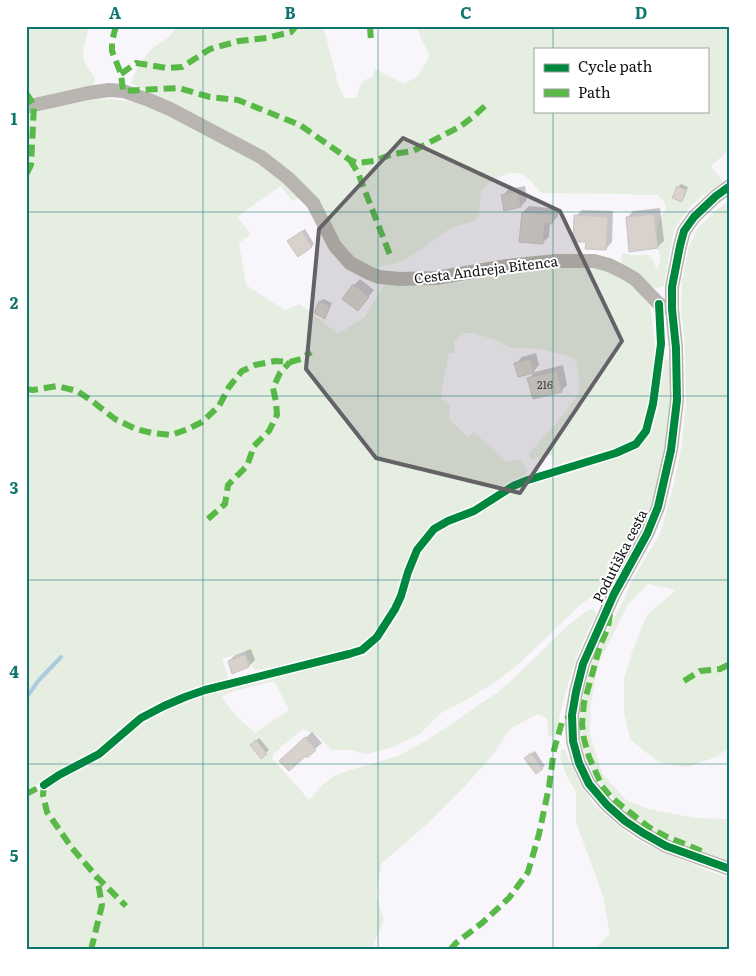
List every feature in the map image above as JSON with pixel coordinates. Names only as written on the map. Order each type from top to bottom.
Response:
[{"type":"street","name":"Cesta Andreja Bitenca","points":[[26,107],[88,92],[109,90],[123,91],[170,109],[261,158],[288,178],[313,203],[327,232],[340,252],[350,263],[369,273],[400,279],[436,278],[556,260],[594,261],[609,265],[635,279],[659,304],[672,309]]},
{"type":"street","name":"Podutiška cesta","points":[[730,186],[716,196],[694,217],[684,231],[672,287],[677,400],[671,450],[658,507],[647,534],[614,594],[583,664],[572,715],[573,741],[579,763],[589,784],[607,805],[625,821],[666,846],[730,869]]},
{"type":"street","points":[[44,785],[99,754],[141,718],[185,696],[362,650],[377,637],[395,609],[417,550],[434,529],[448,521],[474,512],[513,486],[616,453],[636,444],[646,430],[653,404],[661,344],[659,304]]},
{"type":"highlighted area","points":[[403,138],[560,211],[622,341],[520,493],[376,458],[306,369],[319,229]]},
{"type":"shaded area","points":[[33,26],[88,26],[83,57],[86,65],[95,77],[94,84],[26,101],[26,32]]},
{"type":"shaded area","points":[[173,26],[323,26],[339,87],[345,98],[357,98],[361,84],[372,77],[375,69],[404,84],[418,76],[430,55],[422,41],[417,26],[730,26],[730,149],[711,166],[723,182],[702,196],[689,208],[674,230],[664,286],[657,288],[649,285],[621,262],[622,253],[649,255],[654,261],[656,269],[658,266],[660,260],[657,231],[659,221],[666,210],[664,201],[657,195],[541,193],[528,178],[519,173],[500,177],[484,188],[480,197],[479,214],[474,221],[449,229],[419,251],[398,263],[373,268],[353,257],[335,233],[317,201],[292,172],[269,156],[131,83],[148,53],[168,38],[174,30]]},
{"type":"shaded area","points":[[112,99],[139,103],[178,120],[243,154],[280,177],[298,198],[292,201],[281,186],[237,217],[251,234],[239,243],[246,285],[285,310],[300,304],[338,334],[365,317],[384,285],[422,286],[460,282],[558,266],[590,267],[623,278],[637,289],[650,304],[656,351],[652,391],[643,429],[631,442],[611,451],[563,466],[553,466],[551,455],[530,460],[529,454],[557,423],[579,393],[576,361],[568,356],[541,349],[510,348],[496,340],[472,333],[463,333],[454,342],[455,353],[449,353],[441,393],[442,399],[450,406],[449,419],[468,437],[474,432],[504,461],[521,460],[527,470],[526,477],[476,507],[429,529],[396,603],[377,633],[360,648],[282,667],[255,670],[245,651],[222,659],[229,680],[190,691],[98,751],[26,790],[26,115],[88,100]]},
{"type":"shaded area","points":[[730,200],[730,751],[728,748],[716,757],[688,767],[661,763],[630,739],[624,712],[624,679],[632,652],[647,615],[676,590],[648,584],[629,603],[599,662],[591,702],[590,734],[602,773],[626,800],[648,809],[696,818],[730,819],[730,863],[668,842],[626,814],[593,773],[582,746],[579,729],[585,687],[593,659],[625,598],[631,582],[660,534],[674,484],[682,444],[686,403],[685,345],[681,312],[682,281],[689,246],[698,228],[715,211]]},
{"type":"shaded area","points":[[670,359],[670,401],[661,470],[648,514],[620,570],[613,579],[578,607],[521,662],[500,679],[441,713],[420,734],[391,748],[366,754],[350,750],[332,750],[318,736],[303,729],[274,753],[272,758],[309,800],[322,785],[334,776],[398,756],[453,723],[497,693],[566,627],[585,612],[592,609],[596,611],[571,674],[555,737],[548,736],[547,718],[537,714],[510,729],[491,757],[465,786],[428,823],[382,863],[376,894],[384,920],[371,950],[26,950],[26,797],[46,789],[145,719],[192,697],[345,657],[380,638],[419,552],[434,533],[512,492],[552,476],[614,458],[637,448],[663,360]],"holes":[[[274,681],[289,710],[255,733],[232,711],[222,696]]]},
{"type":"shaded area","points":[[565,749],[580,783],[594,805],[621,828],[634,838],[657,850],[730,879],[730,950],[594,950],[610,934],[603,896],[576,822],[576,792],[567,777],[560,757],[561,750]]},
{"type":"building","points":[[677,186],[686,190],[682,202],[672,198]]},
{"type":"building","points":[[518,192],[521,207],[504,211],[501,195]]},
{"type":"building","points":[[522,212],[553,215],[552,224],[545,223],[543,244],[519,242]]},
{"type":"building","points":[[654,214],[658,248],[629,252],[626,217]]},
{"type":"building","points":[[574,215],[608,217],[606,250],[585,249],[586,242],[573,242]]},
{"type":"building","points":[[302,231],[312,247],[298,257],[287,241]]},
{"type":"building","points":[[353,284],[369,297],[358,311],[342,299]]},
{"type":"building","points":[[319,301],[330,306],[325,319],[314,313]]},
{"type":"building","points":[[530,359],[534,373],[518,377],[514,363]]},
{"type":"building","points":[[557,371],[562,392],[533,399],[527,378]]},
{"type":"building","points":[[245,655],[249,667],[232,674],[228,661]]},
{"type":"building","points":[[305,737],[316,750],[289,771],[279,761]]},
{"type":"building","points":[[256,740],[267,754],[261,759],[250,745]]},
{"type":"building","points":[[531,753],[543,769],[536,774],[524,758]]},
{"type":"waterway","points":[[26,698],[39,680],[61,657]]},
{"type":"marked path","points":[[116,26],[112,41],[112,51],[121,74],[123,91],[178,88],[210,97],[238,100],[300,125],[357,163],[374,161],[393,154],[413,151],[461,126],[486,105]]},
{"type":"marked path","points":[[121,74],[136,63],[167,68],[182,67],[210,49],[239,41],[267,38],[291,32],[296,26]]},
{"type":"marked path","points":[[370,26],[371,42]]},
{"type":"marked path","points":[[26,93],[34,105],[31,165],[26,175]]},
{"type":"marked path","points":[[350,160],[358,173],[390,255]]},
{"type":"marked path","points":[[26,389],[33,390],[57,386],[77,391],[115,419],[136,429],[171,435],[202,422],[219,406],[229,387],[242,371],[255,365],[275,361],[290,362],[301,359],[311,352]]},
{"type":"marked path","points":[[208,519],[225,504],[228,485],[247,466],[254,446],[269,431],[277,415],[273,388],[280,373],[290,362]]},
{"type":"marked path","points":[[610,614],[608,627],[600,646],[584,703],[582,724],[589,757],[602,786],[623,807],[650,828],[704,852]]},
{"type":"marked path","points":[[684,681],[700,671],[720,669],[730,664]]},
{"type":"marked path","points":[[450,950],[509,898],[528,872],[539,834],[549,787],[554,750],[562,722],[572,715]]},
{"type":"marked path","points":[[44,785],[43,795],[47,812],[72,848],[126,906]]},
{"type":"marked path","points":[[26,794],[44,785]]},
{"type":"marked path","points":[[91,950],[102,905],[97,877]]},
{"type":"cycle path","points":[[730,186],[716,196],[694,217],[684,231],[672,287],[677,400],[671,450],[658,507],[647,534],[614,594],[583,664],[572,715],[573,741],[579,763],[589,784],[607,805],[625,821],[666,846],[730,869]]},
{"type":"cycle path","points":[[44,785],[99,754],[141,718],[185,697],[205,690],[362,650],[377,637],[395,609],[417,550],[434,529],[448,521],[474,511],[513,486],[616,453],[636,444],[646,431],[653,404],[661,344],[659,304]]}]
